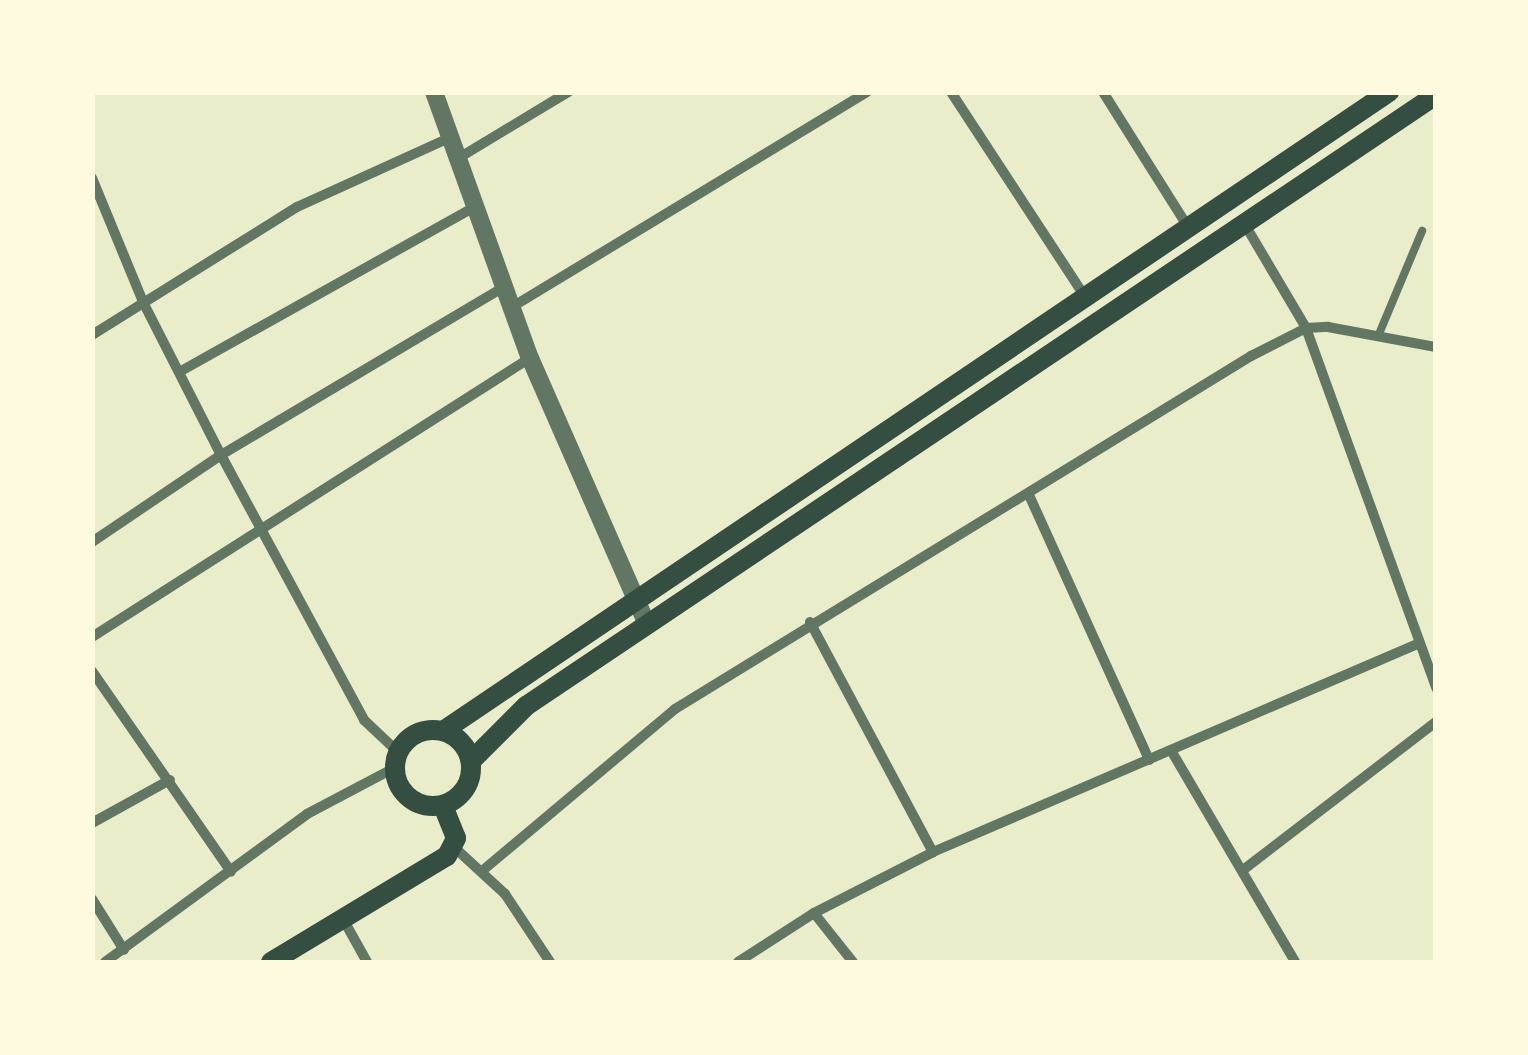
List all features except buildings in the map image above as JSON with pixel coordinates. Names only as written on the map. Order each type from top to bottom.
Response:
[{"type":"main road","points":[[443,731],[464,746],[471,761],[469,784],[443,806],[414,802],[399,786],[397,760],[412,737],[443,731],[1388,92]]},
{"type":"main road","points":[[471,761],[526,706],[1436,96]]},
{"type":"main road","points":[[272,962],[455,848],[443,806]]},
{"type":"street","points":[[434,92],[530,358],[646,624]]},
{"type":"street","points":[[457,160],[568,92]]},
{"type":"street","points":[[512,307],[867,92]]},
{"type":"street","points":[[952,92],[1086,298]]},
{"type":"street","points":[[1104,92],[1189,228]]},
{"type":"street","points":[[92,335],[297,207],[449,138]]},
{"type":"street","points":[[92,178],[143,302],[221,454],[264,526],[364,720],[397,760],[307,814],[105,962]]},
{"type":"street","points":[[181,371],[474,207]]},
{"type":"street","points":[[1244,223],[1306,328],[1415,645],[1436,688]]},
{"type":"street","points":[[92,542],[221,454],[504,287]]},
{"type":"street","points":[[482,871],[675,708],[810,622],[1306,328],[1380,334],[1436,347]]},
{"type":"street","points":[[92,637],[530,358]]},
{"type":"street","points":[[1029,495],[1148,760]]},
{"type":"street","points":[[810,622],[933,852]]},
{"type":"street","points":[[738,962],[814,913],[933,852],[1415,645]]},
{"type":"street","points":[[93,670],[231,872]]},
{"type":"street","points":[[1243,870],[1436,722]]},
{"type":"street","points":[[1172,752],[1295,962]]},
{"type":"street","points":[[92,823],[170,780]]},
{"type":"street","points":[[455,848],[482,871],[550,962]]},
{"type":"street","points":[[92,899],[124,950]]},
{"type":"street","points":[[814,913],[852,962]]},
{"type":"street","points":[[343,919],[367,962]]},
{"type":"lane","points":[[1380,334],[1422,231]]}]
